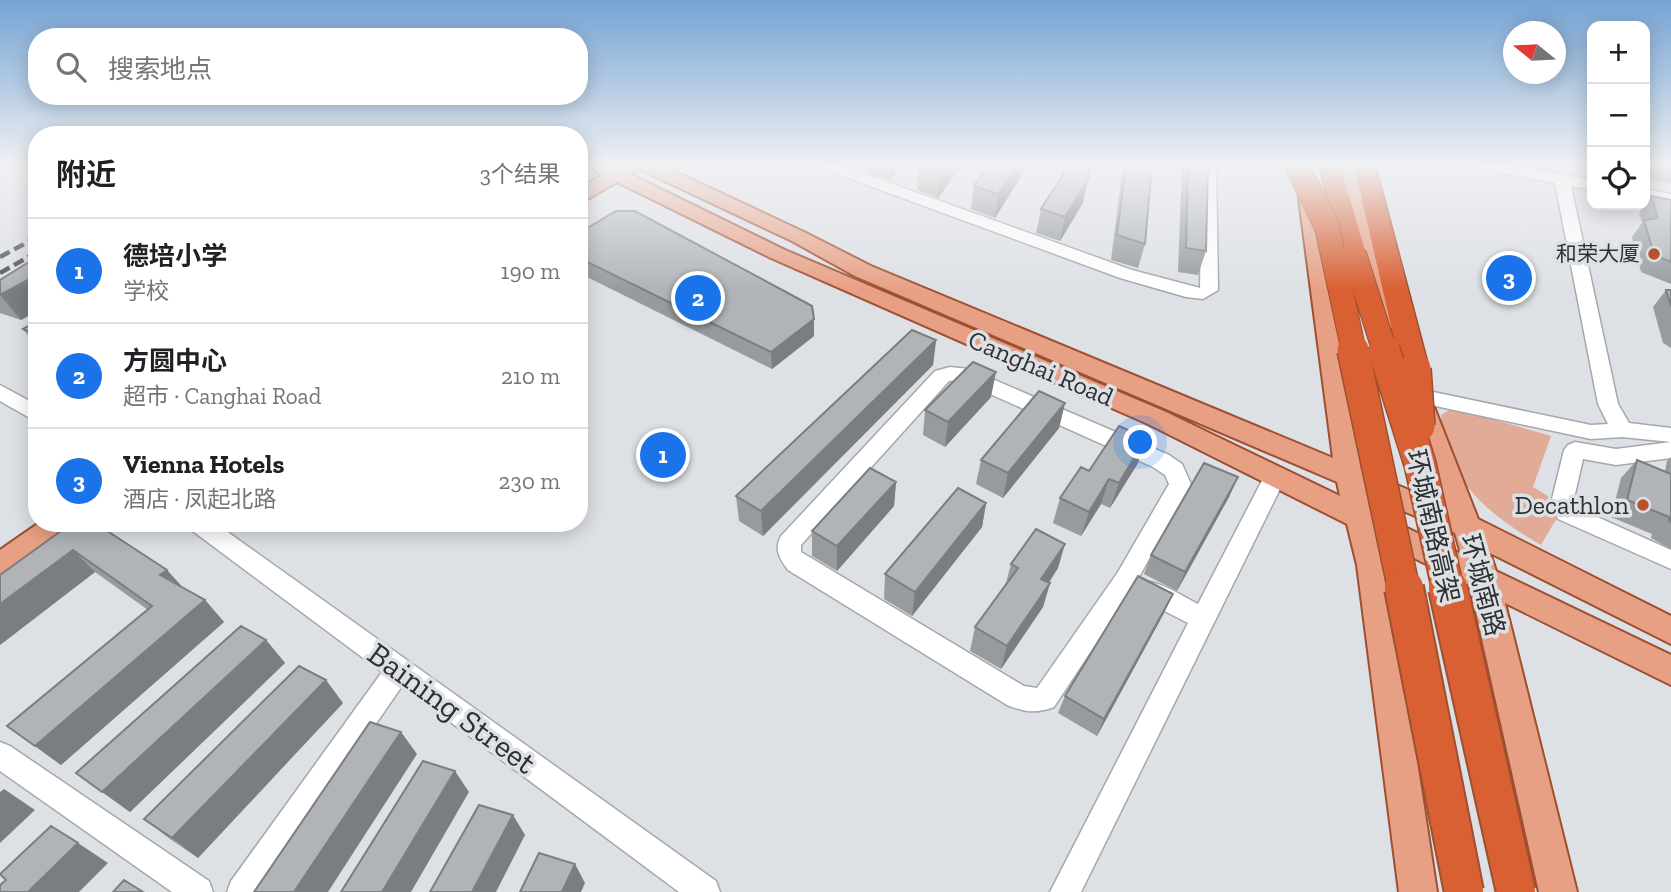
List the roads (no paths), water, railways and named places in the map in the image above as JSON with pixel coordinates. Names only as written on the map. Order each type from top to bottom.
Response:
[{"type":"highway","name":"环城南路高架","points":[[1317,207],[1421,669],[1464,892]]},
{"type":"highway","name":"环城南路高架","points":[[1342,207],[1420,464],[1516,892]]},
{"type":"highway","points":[[1374,207],[1415,369],[1420,464]]},
{"type":"main road","name":"Canghai Road","points":[[687,207],[778,254],[1157,418],[1362,520],[1483,576],[1671,671]]},
{"type":"main road","name":"Canghai Road","points":[[734,207],[863,271],[1348,473],[1467,526],[1671,631]]},
{"type":"main road","points":[[1313,207],[1320,227],[1348,473],[1372,565],[1418,892]]},
{"type":"main road","name":"环城南路","points":[[1356,207],[1419,396],[1483,576],[1558,892]]},
{"type":"main road","points":[[0,542],[28,523]]},
{"type":"main road","points":[[0,565],[48,532]]},
{"type":"street","points":[[941,207],[1126,274],[1186,292],[1203,294],[1209,290],[1209,207]]},
{"type":"street","points":[[1568,207],[1608,404],[1622,430]]},
{"type":"street","points":[[962,374],[1161,461],[1174,470],[1181,484],[1126,579],[1045,698],[1031,701],[1016,696],[796,563],[789,554],[789,542],[942,376],[962,374]]},
{"type":"street","points":[[0,392],[28,409]]},
{"type":"street","points":[[1419,396],[1582,440],[1616,457],[1671,450]]},
{"type":"street","points":[[1671,435],[1622,430],[1582,440],[1575,450],[1562,503],[1566,513],[1671,561]]},
{"type":"street","points":[[1065,892],[1276,475]]},
{"type":"street","name":"Baining Street","points":[[210,532],[705,892]]},
{"type":"street","points":[[1126,579],[1204,619]]},
{"type":"street","points":[[242,892],[399,669]]},
{"type":"street","points":[[0,755],[198,892]]},
{"type":"railway","points":[[0,257],[28,242]]},
{"type":"railway","points":[[0,273],[28,257]]},
{"type":"place","name":"和荣大厦","points":[[1654,254]]},
{"type":"place","name":"Vienna Hotels","points":[[1509,278]]},
{"type":"place","name":"方圆中心","points":[[698,298]]},
{"type":"place","name":"德培小学","points":[[663,455]]},
{"type":"place","name":"Decathlon","points":[[1643,505]]}]
